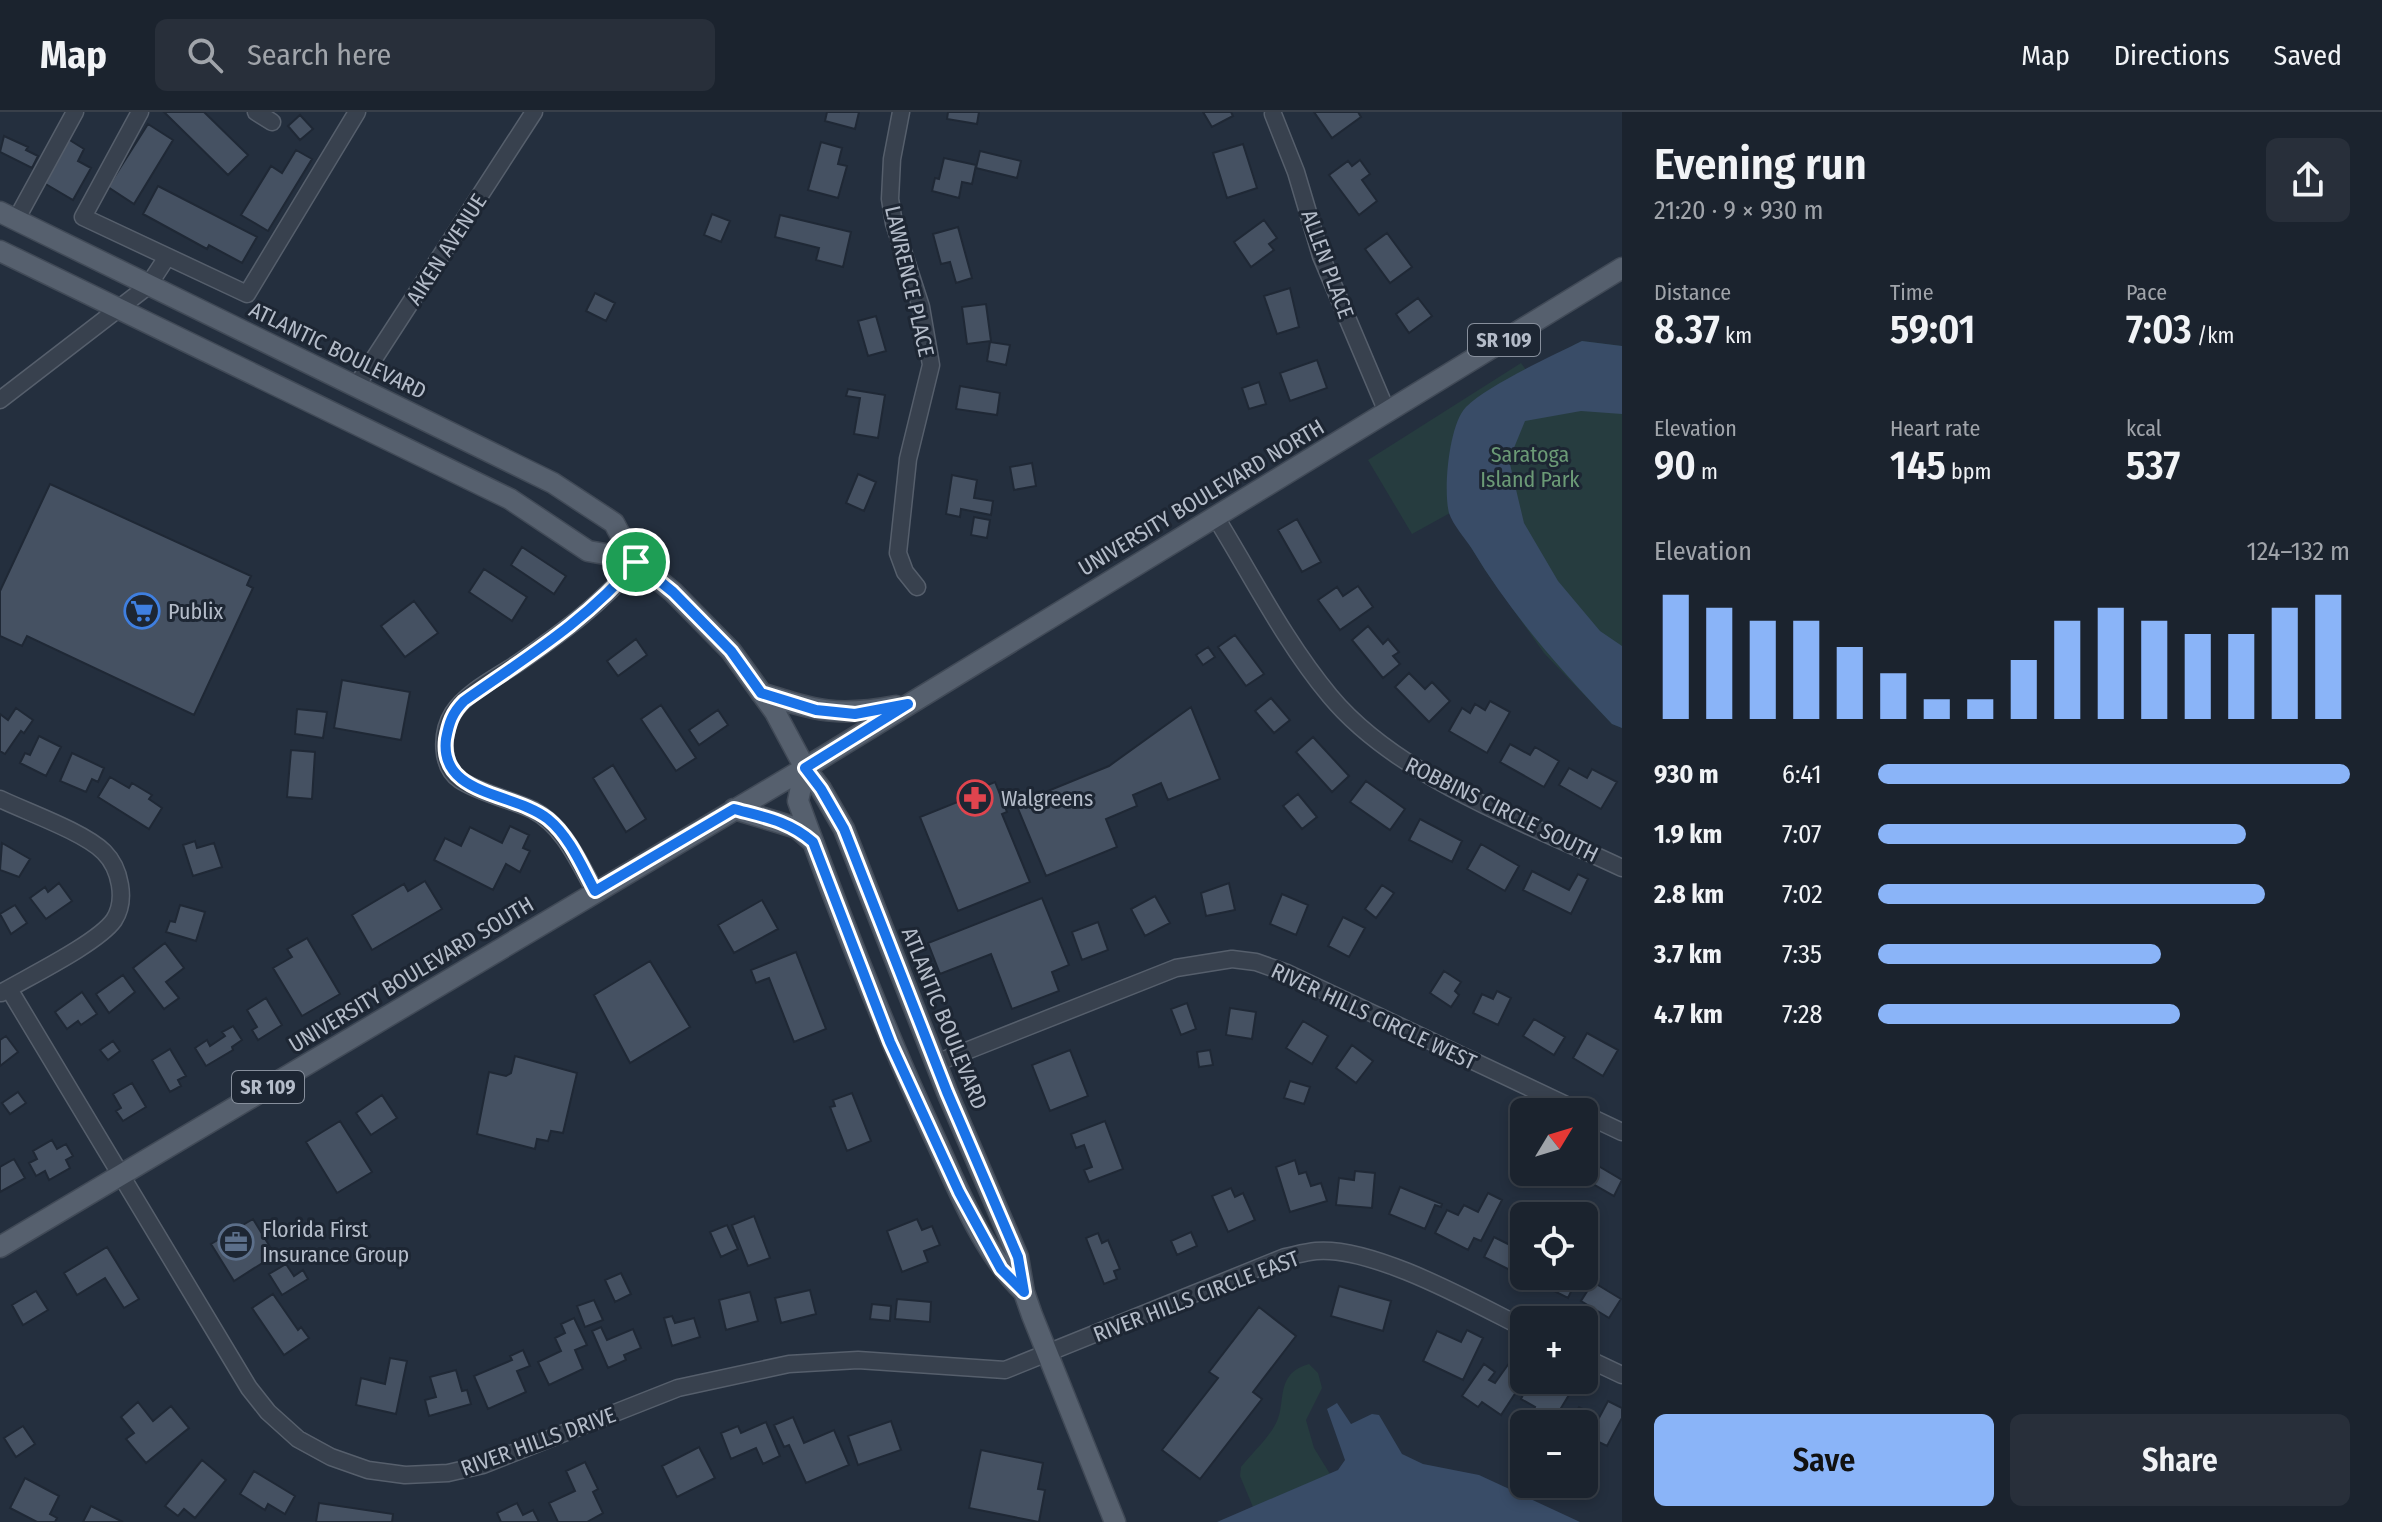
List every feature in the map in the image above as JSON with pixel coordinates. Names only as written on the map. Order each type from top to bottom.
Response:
[{"type":"main road","name":"ATLANTIC BOULEVARD","points":[[8,216],[553,483],[614,523],[634,561],[673,592],[731,651],[761,693],[844,829],[936,1063],[1018,1257],[1024,1292],[1115,1522]]},
{"type":"main road","name":"ATLANTIC BOULEVARD","points":[[0,251],[510,499],[588,551],[634,561]]},
{"type":"main road","name":"UNIVERSITY BOULEVARD NORTH","points":[[805,768],[1622,268]]},
{"type":"main road","points":[[761,693],[816,710],[855,714],[908,704]]},
{"type":"main road","name":"ATLANTIC BOULEVARD","points":[[805,768],[798,801],[890,1042],[959,1192],[1001,1269],[1024,1292]]},
{"type":"main road","name":"UNIVERSITY BOULEVARD SOUTH","points":[[0,1247],[805,768]]},
{"type":"main road","points":[[734,809],[781,821],[797,828],[813,842]]},
{"type":"street","points":[[8,216],[75,112]]},
{"type":"street","points":[[140,112],[83,217],[247,294],[357,112]]},
{"type":"street","points":[[256,112],[272,122]]},
{"type":"street","name":"AIKEN AVENUE","points":[[357,385],[534,112]]},
{"type":"street","name":"LAWRENCE PLACE","points":[[901,112],[892,159],[890,199],[894,223],[921,307],[931,365],[908,459],[898,553],[905,572],[917,587]]},
{"type":"street","name":"ALLEN PLACE","points":[[1273,114],[1296,172],[1321,256],[1387,412]]},
{"type":"street","points":[[0,400],[148,286],[167,257]]},
{"type":"street","name":"ROBBINS CIRCLE SOUTH","points":[[1215,516],[1305,663],[1330,697],[1356,724],[1387,750],[1423,773],[1622,868]]},
{"type":"street","points":[[595,891],[571,848],[549,820],[535,811],[463,782],[452,773],[445,751],[449,723],[464,701],[580,620],[614,590],[634,561]]},
{"type":"street","points":[[0,799],[91,842],[104,852],[113,865],[121,906],[114,921],[99,935],[5,992]]},
{"type":"street","name":"RIVER HILLS CIRCLE WEST","points":[[936,1063],[1176,968],[1232,959],[1287,973],[1550,1098]]},
{"type":"street","name":"RIVER HILLS DRIVE","points":[[5,992],[249,1388],[268,1412],[298,1439],[331,1457],[368,1470],[405,1475],[448,1473],[483,1465],[678,1388],[789,1364],[858,1360],[1005,1370],[1047,1354]]},
{"type":"street","name":"RIVER HILLS CIRCLE WEST","points":[[1598,1121],[1622,1132]]},
{"type":"street","name":"RIVER HILLS CIRCLE EAST","points":[[1047,1354],[1285,1257],[1318,1251],[1374,1261],[1449,1291],[1510,1321]]},
{"type":"street","points":[[1598,1364],[1622,1375]]},
{"type":"green space","name":"Saratoga Island Park","points":[[1582,341],[1622,346],[1622,728],[1612,724],[1544,653],[1485,570],[1450,513],[1412,534],[1368,460],[1521,363],[1526,370]]},
{"type":"green space","points":[[1309,1364],[1318,1373],[1322,1388],[1306,1420],[1314,1448],[1330,1474],[1253,1507],[1240,1476],[1241,1467],[1274,1427],[1286,1381],[1298,1368]]},
{"type":"water","points":[[1582,341],[1622,346],[1622,414],[1581,411],[1525,421],[1509,460],[1524,523],[1558,581],[1600,631],[1622,646],[1622,728],[1612,724],[1555,662],[1520,618],[1453,522],[1447,503],[1452,442],[1460,415],[1466,407],[1504,380]]},
{"type":"water","points":[[1337,1403],[1351,1424],[1372,1414],[1379,1415],[1402,1454],[1423,1464],[1479,1475],[1510,1489],[1510,1498],[1528,1498],[1580,1522],[1217,1522],[1338,1470],[1345,1460],[1327,1409]]},
{"type":"building","points":[[164,112],[204,112],[248,155],[228,175]]},
{"type":"building","points":[[827,112],[859,112],[855,129],[825,121]]},
{"type":"building","points":[[948,112],[979,112],[977,124],[947,119]]},
{"type":"building","points":[[1203,112],[1231,112],[1233,116],[1212,127]]},
{"type":"building","points":[[1314,112],[1358,112],[1361,117],[1332,138]]},
{"type":"building","points":[[300,115],[313,129],[300,140],[288,126]]},
{"type":"building","points":[[148,124],[173,140],[134,204],[108,187]]},
{"type":"building","points":[[4,136],[28,147],[26,150],[38,156],[32,168],[0,152]]},
{"type":"building","points":[[68,139],[84,149],[78,161],[91,168],[73,200],[44,183]]},
{"type":"building","points":[[821,142],[842,148],[838,164],[847,166],[838,198],[808,190]]},
{"type":"building","points":[[1243,144],[1257,188],[1227,198],[1213,153]]},
{"type":"building","points":[[296,150],[312,159],[268,231],[241,215],[271,166],[282,173]]},
{"type":"building","points":[[980,151],[1021,161],[1017,178],[976,168]]},
{"type":"building","points":[[944,158],[976,165],[972,184],[962,182],[959,198],[932,191],[935,178],[939,179]]},
{"type":"building","points":[[1360,160],[1370,174],[1362,180],[1377,201],[1359,215],[1329,175],[1348,161],[1352,166]]},
{"type":"building","points":[[158,186],[257,237],[242,263],[209,245],[207,249],[143,214]]},
{"type":"building","points":[[712,214],[730,221],[721,242],[704,235]]},
{"type":"building","points":[[780,215],[851,232],[843,267],[816,260],[819,248],[775,237]]},
{"type":"building","points":[[1264,220],[1277,238],[1269,244],[1274,250],[1251,267],[1234,242]]},
{"type":"building","points":[[958,227],[972,278],[956,283],[950,262],[941,264],[933,234]]},
{"type":"building","points":[[1387,233],[1412,267],[1390,283],[1365,249]]},
{"type":"building","points":[[1290,288],[1299,327],[1277,334],[1264,296]]},
{"type":"building","points":[[595,293],[615,303],[606,321],[586,311]]},
{"type":"building","points":[[1418,298],[1432,316],[1409,333],[1396,314]]},
{"type":"building","points":[[986,304],[991,341],[967,344],[962,307]]},
{"type":"building","points":[[876,316],[886,351],[868,356],[858,321]]},
{"type":"building","points":[[990,342],[1010,345],[1006,365],[987,361]]},
{"type":"building","points":[[1317,360],[1327,388],[1290,401],[1280,373]]},
{"type":"building","points":[[1259,382],[1266,404],[1249,409],[1242,388]]},
{"type":"building","points":[[960,386],[1000,393],[997,415],[956,409]]},
{"type":"building","points":[[848,389],[885,395],[878,438],[854,434],[860,398],[846,396]]},
{"type":"building","points":[[1032,463],[1036,486],[1014,490],[1010,467]]},
{"type":"building","points":[[858,474],[876,482],[864,511],[846,503]]},
{"type":"building","points":[[952,475],[977,480],[974,498],[993,501],[991,515],[961,509],[960,517],[946,514]]},
{"type":"building","points":[[50,484],[251,576],[247,585],[253,588],[194,715],[27,636],[22,646],[0,636],[0,591]]},
{"type":"building","points":[[974,517],[990,520],[987,538],[971,535]]},
{"type":"building","points":[[1297,519],[1321,562],[1302,572],[1278,530]]},
{"type":"building","points":[[522,547],[566,576],[554,594],[511,565]]},
{"type":"building","points":[[484,569],[527,597],[512,621],[469,592]]},
{"type":"building","points":[[1358,586],[1373,607],[1340,630],[1318,600],[1337,587],[1343,596]]},
{"type":"building","points":[[414,601],[438,633],[405,657],[381,626]]},
{"type":"building","points":[[1368,626],[1383,644],[1388,639],[1399,652],[1393,656],[1400,664],[1383,678],[1352,640]]},
{"type":"building","points":[[1235,635],[1264,674],[1246,686],[1218,647]]},
{"type":"building","points":[[636,639],[647,655],[618,676],[607,661]]},
{"type":"building","points":[[1208,647],[1215,657],[1203,665],[1196,655]]},
{"type":"building","points":[[1409,673],[1425,689],[1432,682],[1450,701],[1429,722],[1395,687]]},
{"type":"building","points":[[342,680],[410,692],[401,740],[334,728]]},
{"type":"building","points":[[1271,698],[1290,720],[1274,733],[1255,711]]},
{"type":"building","points":[[1490,701],[1510,712],[1487,753],[1449,731],[1462,708],[1470,713],[1475,704],[1485,710]]},
{"type":"building","points":[[661,705],[696,758],[676,771],[641,719]]},
{"type":"building","points":[[1191,707],[1220,779],[1168,800],[1161,783],[1133,795],[1137,806],[1106,819],[1117,847],[1046,876],[1016,804],[1109,766]]},
{"type":"building","points":[[16,708],[33,720],[5,754],[0,751],[0,714],[8,720]]},
{"type":"building","points":[[297,709],[327,712],[323,738],[295,734]]},
{"type":"building","points":[[718,710],[728,725],[699,745],[689,730]]},
{"type":"building","points":[[39,736],[61,747],[46,776],[20,763],[25,753],[30,755]]},
{"type":"building","points":[[1313,737],[1349,776],[1332,792],[1296,752]]},
{"type":"building","points":[[1510,744],[1530,755],[1535,747],[1559,761],[1544,787],[1500,762]]},
{"type":"building","points":[[291,750],[315,752],[312,799],[287,797]]},
{"type":"building","points":[[72,753],[104,768],[98,782],[92,779],[86,792],[60,781]]},
{"type":"building","points":[[613,765],[646,819],[626,832],[593,778]]},
{"type":"building","points":[[1569,768],[1587,778],[1592,769],[1617,782],[1601,809],[1559,785]]},
{"type":"building","points":[[110,777],[129,788],[132,783],[152,795],[149,799],[162,808],[149,829],[98,797]]},
{"type":"building","points":[[1366,781],[1405,809],[1390,830],[1350,802]]},
{"type":"building","points":[[995,782],[1007,812],[1002,814],[1030,882],[958,911],[920,817],[965,799],[963,795]]},
{"type":"building","points":[[1298,794],[1317,817],[1302,829],[1283,806]]},
{"type":"building","points":[[1420,819],[1462,841],[1452,862],[1409,840]]},
{"type":"building","points":[[510,826],[529,835],[523,848],[530,851],[520,872],[506,864],[493,890],[434,860],[445,838],[461,846],[470,827],[502,843]]},
{"type":"building","points":[[195,841],[197,848],[214,843],[222,867],[193,876],[183,845]]},
{"type":"building","points":[[2,843],[30,859],[19,877],[0,870]]},
{"type":"building","points":[[1481,844],[1519,866],[1505,891],[1467,869]]},
{"type":"building","points":[[1532,871],[1569,890],[1578,874],[1588,879],[1571,914],[1523,890]]},
{"type":"building","points":[[425,881],[442,909],[372,950],[352,915],[404,884],[408,891]]},
{"type":"building","points":[[59,883],[72,901],[46,919],[30,898],[45,887],[48,892]]},
{"type":"building","points":[[1229,883],[1235,910],[1206,916],[1201,893]]},
{"type":"building","points":[[1382,885],[1394,893],[1376,918],[1365,909]]},
{"type":"building","points":[[1282,894],[1308,905],[1296,935],[1270,924]]},
{"type":"building","points":[[1155,896],[1170,923],[1145,936],[1131,909]]},
{"type":"building","points":[[1042,898],[1069,965],[1052,972],[1059,991],[1012,1009],[991,954],[940,974],[928,943]]},
{"type":"building","points":[[762,900],[778,929],[734,953],[718,925]]},
{"type":"building","points":[[15,905],[27,923],[11,934],[0,914]]},
{"type":"building","points":[[180,905],[205,912],[196,941],[166,932],[170,921],[175,922]]},
{"type":"building","points":[[1343,917],[1365,928],[1349,957],[1328,946]]},
{"type":"building","points":[[1098,922],[1108,950],[1082,960],[1072,932]]},
{"type":"building","points":[[307,938],[340,994],[302,1016],[273,968],[292,957],[287,949]]},
{"type":"building","points":[[165,943],[184,968],[166,982],[179,998],[164,1009],[133,968]]},
{"type":"building","points":[[796,952],[826,1029],[794,1042],[769,978],[756,983],[751,970]]},
{"type":"building","points":[[650,961],[690,1027],[630,1063],[594,995]]},
{"type":"building","points":[[1444,971],[1461,982],[1455,991],[1459,995],[1451,1007],[1430,993]]},
{"type":"building","points":[[123,975],[135,992],[109,1013],[96,994]]},
{"type":"building","points":[[1497,991],[1511,998],[1498,1025],[1473,1013],[1482,994],[1493,999]]},
{"type":"building","points":[[82,992],[97,1014],[81,1025],[78,1021],[67,1029],[55,1012]]},
{"type":"building","points":[[266,998],[282,1025],[258,1040],[252,1030],[257,1027],[247,1010]]},
{"type":"building","points":[[1187,1003],[1196,1029],[1181,1035],[1171,1009]]},
{"type":"building","points":[[1230,1008],[1256,1012],[1252,1039],[1226,1035]]},
{"type":"building","points":[[1534,1019],[1565,1037],[1554,1055],[1523,1036]]},
{"type":"building","points":[[1303,1021],[1328,1036],[1312,1064],[1286,1048]]},
{"type":"building","points":[[233,1026],[242,1040],[232,1047],[233,1050],[206,1066],[195,1048],[207,1040],[210,1046],[225,1036],[222,1032]]},
{"type":"building","points":[[1587,1033],[1618,1050],[1603,1076],[1573,1058]]},
{"type":"building","points":[[6,1036],[18,1052],[0,1066],[0,1040]]},
{"type":"building","points":[[113,1041],[120,1051],[108,1060],[100,1050]]},
{"type":"building","points":[[1352,1045],[1373,1061],[1356,1083],[1336,1068]]},
{"type":"building","points":[[170,1049],[186,1076],[178,1080],[181,1086],[170,1092],[152,1060]]},
{"type":"building","points":[[1070,1050],[1088,1096],[1050,1111],[1032,1065]]},
{"type":"building","points":[[1210,1050],[1213,1065],[1199,1067],[1197,1052]]},
{"type":"building","points":[[515,1056],[577,1073],[563,1133],[551,1131],[548,1141],[537,1139],[535,1149],[477,1134],[489,1072],[506,1076],[511,1073]]},
{"type":"building","points":[[1290,1081],[1310,1087],[1304,1104],[1284,1098]]},
{"type":"building","points":[[132,1083],[146,1107],[123,1121],[116,1111],[121,1108],[113,1094]]},
{"type":"building","points":[[18,1092],[26,1103],[10,1114],[2,1103]]},
{"type":"building","points":[[852,1093],[871,1141],[847,1151],[830,1107],[835,1106],[833,1100]]},
{"type":"building","points":[[382,1095],[397,1118],[371,1135],[356,1113]]},
{"type":"building","points":[[340,1121],[372,1172],[337,1193],[306,1142]]},
{"type":"building","points":[[1105,1121],[1123,1169],[1089,1182],[1084,1170],[1092,1167],[1084,1145],[1076,1148],[1071,1134]]},
{"type":"building","points":[[52,1140],[57,1149],[66,1144],[73,1156],[66,1160],[70,1168],[49,1180],[45,1171],[36,1176],[29,1163],[37,1159],[33,1151]]},
{"type":"building","points":[[14,1159],[25,1178],[0,1192],[0,1167]]},
{"type":"building","points":[[1295,1160],[1299,1174],[1306,1172],[1311,1186],[1321,1183],[1327,1201],[1290,1212],[1276,1167]]},
{"type":"building","points":[[1598,1166],[1622,1180],[1614,1196],[1596,1186]]},
{"type":"building","points":[[1355,1171],[1375,1173],[1372,1208],[1336,1205],[1339,1178],[1354,1180]]},
{"type":"building","points":[[1400,1187],[1442,1204],[1441,1207],[1435,1205],[1425,1229],[1389,1214]]},
{"type":"building","points":[[1231,1188],[1235,1197],[1243,1193],[1255,1220],[1228,1232],[1212,1196]]},
{"type":"building","points":[[1488,1193],[1502,1200],[1481,1241],[1474,1238],[1468,1250],[1435,1233],[1447,1210],[1458,1215],[1464,1205],[1478,1212]]},
{"type":"building","points":[[754,1216],[770,1258],[748,1266],[732,1225]]},
{"type":"building","points":[[253,1219],[275,1255],[234,1281],[211,1244]]},
{"type":"building","points":[[917,1219],[922,1230],[932,1226],[940,1245],[924,1251],[928,1262],[902,1272],[887,1231]]},
{"type":"building","points":[[727,1225],[738,1249],[721,1257],[710,1232]]},
{"type":"building","points":[[1191,1232],[1197,1246],[1177,1255],[1171,1241]]},
{"type":"building","points":[[1098,1233],[1102,1243],[1108,1240],[1120,1269],[1114,1271],[1117,1279],[1104,1284],[1086,1238]]},
{"type":"building","points":[[1494,1237],[1510,1245],[1510,1270],[1484,1257]]},
{"type":"building","points":[[107,1247],[139,1299],[124,1308],[105,1278],[77,1295],[64,1273]]},
{"type":"building","points":[[286,1264],[294,1276],[303,1270],[308,1279],[282,1295],[269,1274]]},
{"type":"building","points":[[621,1273],[631,1294],[615,1302],[605,1280]]},
{"type":"building","points":[[1598,1285],[1621,1299],[1609,1318],[1598,1311],[1598,1306],[1589,1306],[1581,1301],[1588,1290],[1598,1290]]},
{"type":"building","points":[[1339,1286],[1391,1301],[1383,1331],[1331,1316]]},
{"type":"building","points":[[810,1290],[816,1314],[781,1323],[775,1298]]},
{"type":"building","points":[[1552,1290],[1572,1290],[1568,1298]]},
{"type":"building","points":[[36,1291],[48,1310],[23,1325],[12,1305]]},
{"type":"building","points":[[750,1292],[758,1321],[726,1330],[719,1300]]},
{"type":"building","points":[[273,1294],[298,1330],[301,1327],[309,1338],[284,1355],[252,1308]]},
{"type":"building","points":[[897,1299],[931,1302],[930,1322],[895,1319]]},
{"type":"building","points":[[594,1300],[603,1320],[585,1327],[577,1306]]},
{"type":"building","points":[[872,1304],[891,1306],[890,1321],[870,1319]]},
{"type":"building","points":[[1259,1307],[1296,1336],[1253,1392],[1262,1399],[1200,1479],[1162,1450],[1218,1378],[1209,1372]]},
{"type":"building","points":[[672,1316],[675,1323],[694,1318],[700,1337],[672,1346],[664,1318]]},
{"type":"building","points":[[574,1318],[587,1345],[575,1350],[583,1369],[549,1385],[538,1362],[561,1351],[555,1338],[565,1333],[561,1324]]},
{"type":"building","points":[[601,1327],[607,1340],[633,1329],[641,1348],[624,1355],[626,1360],[608,1368],[592,1331]]},
{"type":"building","points":[[1467,1330],[1483,1338],[1463,1380],[1423,1361],[1437,1331],[1461,1342]]},
{"type":"building","points":[[523,1350],[530,1366],[517,1371],[526,1392],[488,1409],[474,1376],[512,1360],[510,1356]]},
{"type":"building","points":[[390,1358],[407,1361],[396,1414],[356,1405],[361,1378],[385,1384]]},
{"type":"building","points":[[1510,1362],[1510,1394],[1515,1394],[1501,1415],[1482,1402],[1478,1407],[1462,1396],[1484,1364],[1495,1372],[1489,1380],[1495,1383]]},
{"type":"building","points":[[456,1370],[462,1391],[467,1390],[471,1404],[429,1416],[425,1400],[436,1397],[430,1377]]},
{"type":"building","points":[[1523,1394],[1570,1394],[1560,1410],[1534,1410],[1535,1407],[1521,1399]]},
{"type":"building","points":[[1608,1401],[1622,1408],[1622,1418],[1607,1446],[1598,1444],[1599,1418]]},
{"type":"building","points":[[138,1402],[153,1421],[171,1406],[189,1428],[146,1463],[126,1439],[134,1433],[121,1417]]},
{"type":"building","points":[[793,1417],[804,1443],[834,1430],[849,1465],[806,1483],[789,1445],[784,1447],[774,1425]]},
{"type":"building","points":[[891,1421],[901,1450],[858,1465],[848,1436]]},
{"type":"building","points":[[766,1422],[780,1456],[763,1464],[756,1448],[731,1459],[721,1433],[738,1426],[741,1433]]},
{"type":"building","points":[[23,1426],[35,1444],[16,1457],[4,1438]]},
{"type":"building","points":[[699,1447],[715,1478],[677,1497],[662,1466]]},
{"type":"building","points":[[981,1450],[1043,1463],[1038,1489],[1045,1490],[1039,1522],[969,1508]]},
{"type":"building","points":[[202,1460],[226,1480],[195,1518],[184,1509],[178,1516],[165,1506]]},
{"type":"building","points":[[585,1462],[598,1489],[593,1492],[603,1513],[587,1522],[558,1522],[549,1503],[575,1491],[566,1471]]},
{"type":"building","points":[[254,1471],[295,1496],[285,1514],[268,1504],[265,1510],[240,1494]]},
{"type":"building","points":[[25,1478],[59,1496],[50,1514],[57,1518],[55,1522],[37,1522],[10,1508]]},
{"type":"building","points":[[319,1503],[393,1514],[392,1522],[316,1522]]},
{"type":"building","points":[[517,1503],[523,1515],[533,1510],[539,1522],[501,1522],[497,1513]]},
{"type":"building","points":[[91,1506],[123,1522],[83,1522]]},
{"type":"place","name":"Publix","points":[[142,611]]},
{"type":"place","name":"Walgreens","points":[[975,798]]},
{"type":"place","name":"Florida First Insurance Group","points":[[236,1242]]},
{"type":"route","points":[[636,562],[673,592],[731,651],[761,693],[816,710],[855,714],[908,704],[805,768],[844,829],[947,1092],[1018,1257],[1024,1292],[1001,1269],[959,1192],[890,1042],[813,842],[797,828],[781,821],[734,809],[595,891],[571,848],[549,820],[535,811],[463,782],[452,773],[445,751],[454,712],[464,701],[580,620],[614,590],[636,562]]}]
